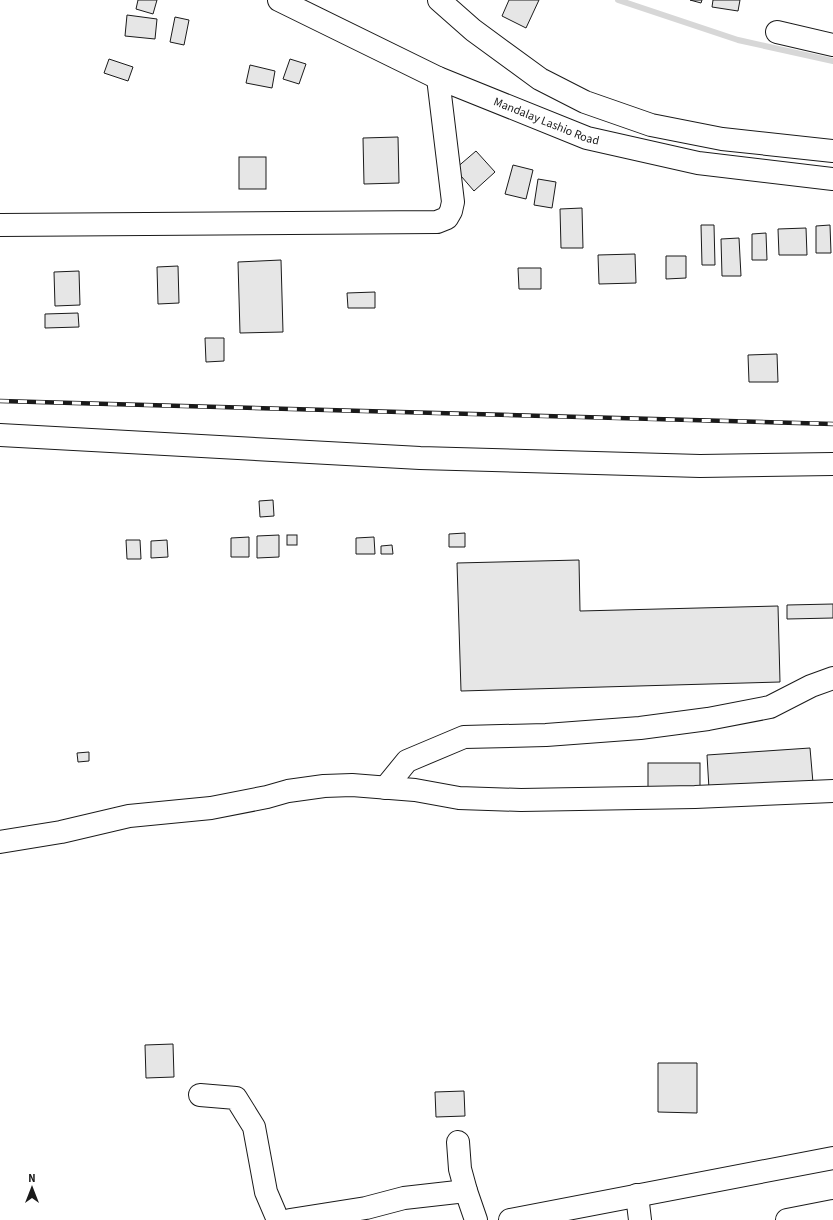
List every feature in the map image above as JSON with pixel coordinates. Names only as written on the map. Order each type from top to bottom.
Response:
[{"type":"main road","name":"Mandalay Lashio Road","points":[[279,0],[438,78],[587,138],[698,163],[833,179]]},
{"type":"main road","points":[[440,0],[473,30],[540,79],[584,102],[651,125],[722,139],[833,151]]},
{"type":"main road","points":[[777,32],[833,45]]},
{"type":"main road","points":[[0,225],[437,222],[447,218],[451,211],[452,202],[438,78]]},
{"type":"main road","points":[[0,435],[420,458],[700,466],[833,464]]},
{"type":"main road","points":[[385,788],[407,761],[464,737],[546,735],[640,728],[708,719],[770,707],[811,686],[833,678]]},
{"type":"main road","points":[[0,842],[61,832],[129,816],[211,808],[267,797],[288,791],[324,786],[352,785],[415,790],[459,798],[521,800],[696,797],[833,791]]},
{"type":"main road","points":[[200,1096],[236,1098],[254,1127],[266,1192],[278,1220]]},
{"type":"main road","points":[[458,1142],[460,1169],[476,1220]]},
{"type":"main road","points":[[510,1220],[833,1158]]},
{"type":"main road","points":[[290,1220],[366,1208],[404,1198],[466,1191]]},
{"type":"main road","points":[[636,1195],[640,1220]]},
{"type":"main road","points":[[787,1220],[833,1211]]},
{"type":"building","points":[[138,0],[157,0],[153,14],[136,9]]},
{"type":"building","points":[[509,0],[539,0],[526,28],[502,16]]},
{"type":"building","points":[[690,0],[702,0],[701,3]]},
{"type":"building","points":[[713,0],[740,0],[738,11],[712,7]]},
{"type":"building","points":[[127,15],[157,19],[155,39],[125,36]]},
{"type":"building","points":[[175,17],[189,20],[184,45],[170,42]]},
{"type":"building","points":[[109,59],[133,67],[128,81],[104,73]]},
{"type":"building","points":[[290,59],[306,64],[299,84],[283,79]]},
{"type":"building","points":[[250,65],[275,71],[272,88],[246,83]]},
{"type":"building","points":[[398,137],[399,183],[364,184],[363,138]]},
{"type":"building","points":[[476,151],[495,172],[474,191],[455,169]]},
{"type":"building","points":[[239,157],[266,157],[266,189],[239,189]]},
{"type":"building","points":[[513,165],[533,170],[526,199],[505,194]]},
{"type":"building","points":[[538,179],[556,182],[552,208],[534,205]]},
{"type":"building","points":[[582,208],[583,248],[561,248],[560,209]]},
{"type":"building","points":[[701,225],[714,225],[715,265],[702,265]]},
{"type":"building","points":[[830,225],[831,253],[816,253],[816,226]]},
{"type":"building","points":[[806,228],[807,255],[779,255],[778,229]]},
{"type":"building","points":[[766,233],[767,260],[752,260],[752,234]]},
{"type":"building","points":[[739,238],[741,276],[722,276],[721,239]]},
{"type":"building","points":[[635,254],[636,283],[599,284],[598,255]]},
{"type":"building","points":[[666,256],[686,256],[686,278],[666,279]]},
{"type":"building","points":[[281,260],[283,332],[240,333],[238,262]]},
{"type":"building","points":[[178,266],[179,303],[158,304],[157,267]]},
{"type":"building","points":[[518,268],[541,268],[541,289],[519,289]]},
{"type":"building","points":[[79,271],[80,305],[55,306],[54,272]]},
{"type":"building","points":[[375,292],[375,308],[348,308],[347,293]]},
{"type":"building","points":[[78,313],[79,327],[45,328],[45,314]]},
{"type":"building","points":[[205,338],[224,338],[224,361],[206,362]]},
{"type":"building","points":[[777,354],[778,382],[749,382],[748,355]]},
{"type":"building","points":[[273,500],[274,516],[260,517],[259,501]]},
{"type":"building","points":[[465,533],[465,547],[449,547],[449,534]]},
{"type":"building","points":[[279,535],[279,557],[257,558],[257,536]]},
{"type":"building","points":[[287,535],[297,535],[297,545],[287,545]]},
{"type":"building","points":[[249,537],[249,557],[231,557],[231,538]]},
{"type":"building","points":[[374,537],[375,554],[356,554],[356,538]]},
{"type":"building","points":[[126,540],[140,540],[141,559],[127,559]]},
{"type":"building","points":[[167,540],[168,557],[151,558],[151,541]]},
{"type":"building","points":[[392,545],[393,554],[381,554],[381,546]]},
{"type":"building","points":[[579,560],[580,611],[778,606],[780,682],[461,691],[457,563]]},
{"type":"building","points":[[833,604],[833,618],[787,619],[787,605]]},
{"type":"building","points":[[810,748],[813,783],[709,789],[707,755]]},
{"type":"building","points":[[89,752],[89,761],[78,762],[77,753]]},
{"type":"building","points":[[648,763],[700,763],[700,788],[648,788]]},
{"type":"building","points":[[173,1044],[174,1077],[146,1078],[145,1045]]},
{"type":"building","points":[[658,1063],[697,1063],[697,1113],[658,1112]]},
{"type":"building","points":[[464,1091],[465,1116],[436,1117],[435,1092]]},
{"type":"waterway","points":[[618,0],[738,40],[833,61]]},
{"type":"railway","points":[[0,401],[833,424]]}]
